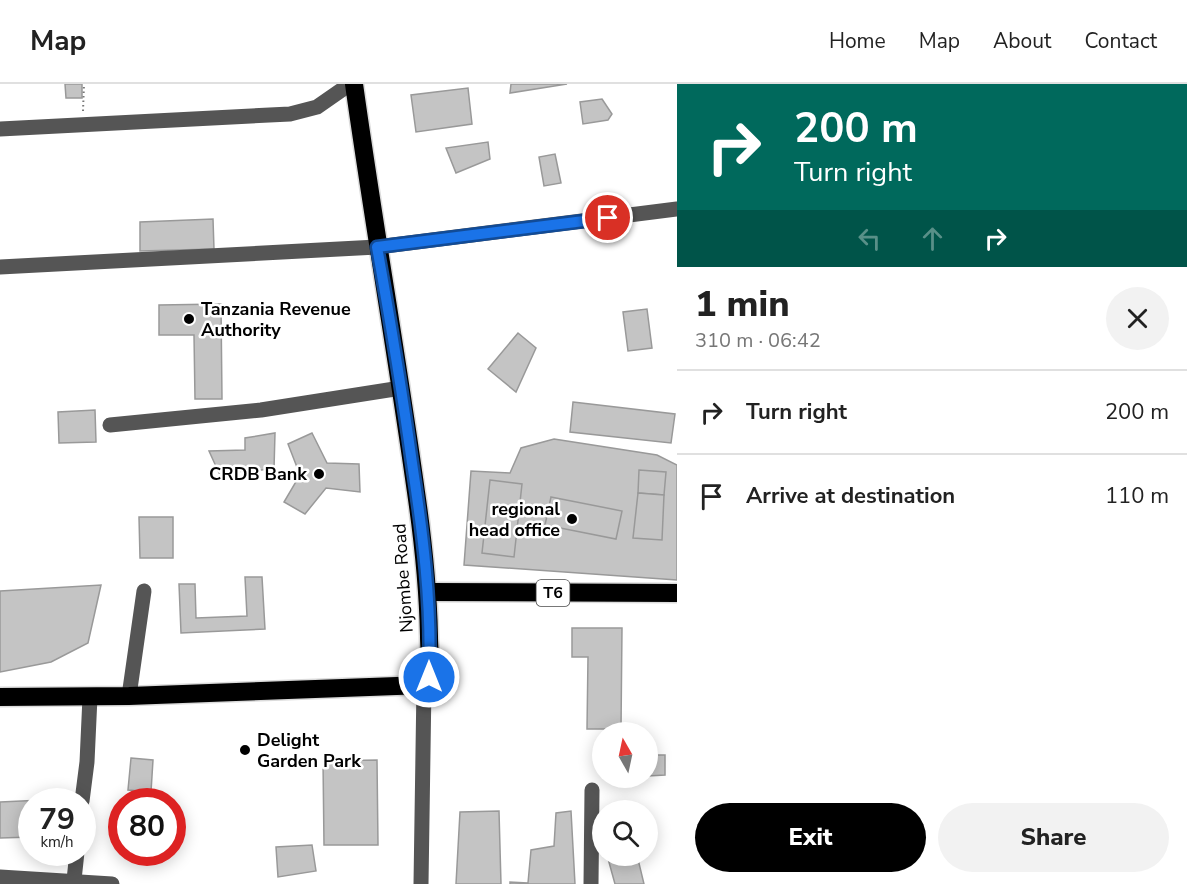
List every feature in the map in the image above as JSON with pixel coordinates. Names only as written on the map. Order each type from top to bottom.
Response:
[{"type":"highway","name":"Njombe Road","points":[[352,84],[422,532],[428,592],[429,677],[424,685]]},
{"type":"highway","name":"T6","points":[[428,592],[677,593]]},
{"type":"highway","points":[[0,697],[129,696],[424,685]]},
{"type":"street","points":[[0,129],[290,114],[317,107],[352,84]]},
{"type":"street","points":[[0,267],[377,247],[677,209]]},
{"type":"street","points":[[110,425],[261,410],[401,388]]},
{"type":"street","points":[[129,696],[144,591]]},
{"type":"street","points":[[421,884],[424,685]]},
{"type":"street","points":[[84,788],[90,697]]},
{"type":"street","points":[[591,884],[592,790]]},
{"type":"street","points":[[74,880],[76,866]]},
{"type":"street","points":[[0,877],[112,884]]},
{"type":"path","points":[[83,123],[84,84]]},
{"type":"building","points":[[65,84],[82,84],[82,98],[66,98]]},
{"type":"building","points":[[511,84],[567,84],[510,93]]},
{"type":"building","points":[[468,88],[472,124],[416,132],[411,95]]},
{"type":"building","points":[[602,99],[612,114],[608,120],[583,124],[580,102]]},
{"type":"building","points":[[488,142],[490,159],[456,173],[446,148]]},
{"type":"building","points":[[555,154],[561,183],[544,186],[539,157]]},
{"type":"building","points":[[213,219],[214,249],[140,251],[140,222]]},
{"type":"building","points":[[221,304],[222,399],[195,399],[194,335],[159,335],[159,305]]},
{"type":"building","points":[[647,309],[652,348],[628,351],[623,312]]},
{"type":"building","points":[[518,333],[536,348],[516,392],[488,369]]},
{"type":"building","points":[[573,402],[675,414],[671,443],[570,432]]},
{"type":"building","points":[[95,410],[96,442],[59,443],[58,412]]},
{"type":"building","points":[[275,433],[274,469],[219,473],[209,451],[245,450],[245,438]]},
{"type":"building","points":[[312,433],[327,463],[359,464],[360,492],[326,488],[305,514],[284,502],[300,475],[288,444]]},
{"type":"building","name":"regional head office","points":[[554,439],[657,455],[677,465],[677,580],[464,565],[471,471],[510,473],[521,448]]},
{"type":"building","points":[[639,470],[666,472],[664,495],[638,493]]},
{"type":"building","points":[[490,480],[522,484],[514,557],[482,553]]},
{"type":"building","points":[[638,493],[664,495],[662,540],[633,538]]},
{"type":"building","points":[[551,497],[622,511],[616,539],[545,525]]},
{"type":"building","points":[[139,517],[173,517],[173,558],[140,558]]},
{"type":"building","points":[[245,577],[262,577],[265,629],[181,633],[179,584],[195,584],[196,618],[247,616]]},
{"type":"building","points":[[101,585],[88,643],[51,662],[0,672],[0,591]]},
{"type":"building","points":[[572,628],[622,628],[621,722],[592,722],[592,729],[587,729],[588,657],[572,657]]},
{"type":"building","points":[[658,755],[665,755],[665,775],[658,775]]},
{"type":"building","points":[[131,758],[153,760],[151,788],[128,788]]},
{"type":"building","points":[[377,760],[378,845],[324,845],[323,761]]},
{"type":"building","points":[[18,801],[18,837],[0,838],[0,802]]},
{"type":"building","points":[[499,811],[501,884],[456,884],[460,812]]},
{"type":"building","points":[[571,811],[575,884],[510,884],[510,882],[528,883],[531,850],[554,846],[556,813]]},
{"type":"building","points":[[312,845],[316,871],[278,877],[276,847]]},
{"type":"building","points":[[610,866],[640,866],[644,884],[615,884]]},
{"type":"place","name":"Tanzania Revenue Authority","points":[[189,319]]},
{"type":"place","name":"CRDB Bank","points":[[319,474]]},
{"type":"place","name":"regional head office","points":[[572,519]]},
{"type":"place","name":"Delight Garden Park","points":[[245,750]]},
{"type":"route","points":[[429,677],[428,592],[422,532],[377,247],[608,218]]}]
